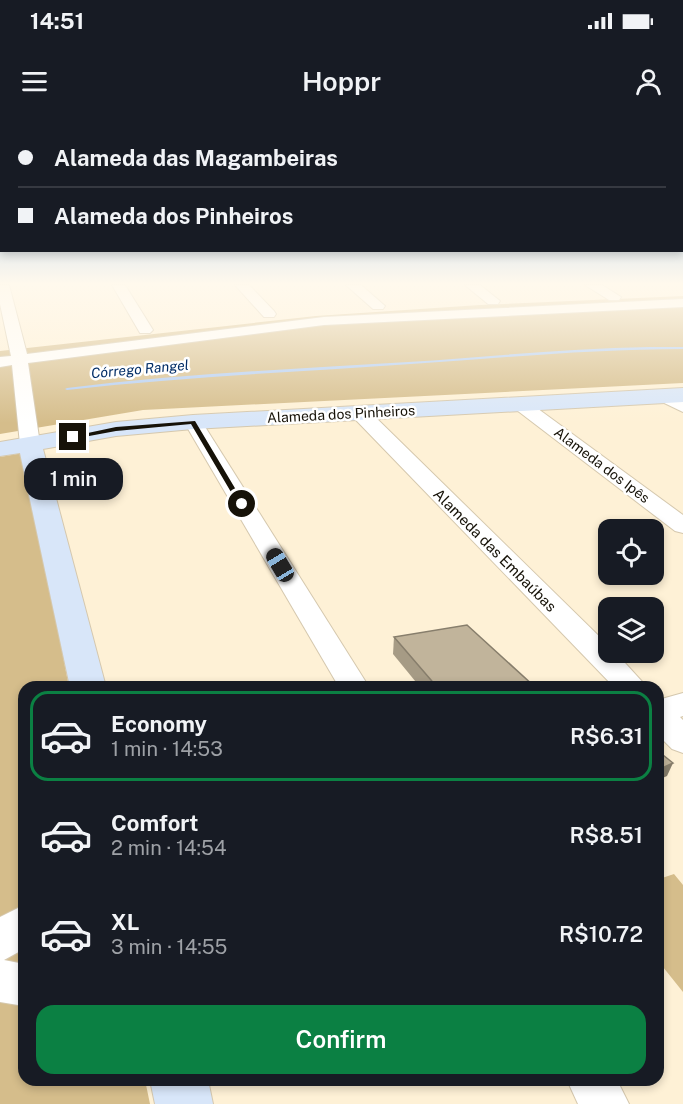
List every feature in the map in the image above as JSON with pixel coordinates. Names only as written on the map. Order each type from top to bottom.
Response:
[{"type":"street","points":[[14,331],[19,352],[30,444],[87,681]]},
{"type":"street","points":[[0,362],[19,352],[140,331]]},
{"type":"street","points":[[0,347],[19,352],[226,331]]},
{"type":"street","name":"Alameda dos Pinheiros","points":[[0,449],[116,429],[193,422],[520,404],[677,400]]},
{"type":"street","name":"Alameda dos Ipês","points":[[520,404],[683,526]]},
{"type":"street","name":"Alameda das Embaúbas","points":[[359,412],[626,681]]},
{"type":"street","points":[[193,422],[350,681]]},
{"type":"street","points":[[664,711],[683,704]]},
{"type":"street","points":[[664,719],[683,740]]},
{"type":"street","points":[[0,942],[18,928]]},
{"type":"street","points":[[0,981],[18,984]]},
{"type":"street","points":[[180,1086],[184,1104]]},
{"type":"street","points":[[594,1086],[605,1104]]},
{"type":"shaded area","points":[[181,331],[683,331],[683,383],[143,410],[0,434],[0,351]]},
{"type":"shaded area","points":[[23,453],[68,681],[18,681],[18,1086],[146,1086],[150,1104],[0,1104],[0,457]]},
{"type":"shaded area","points":[[674,874],[683,885],[683,992],[664,968],[664,877]]},
{"type":"building","points":[[467,625],[528,681],[432,681],[394,637]]},
{"type":"building","points":[[664,756],[673,763],[664,767]]},
{"type":"waterway","name":"Córrego Rangel","points":[[67,389],[196,376],[547,352],[683,348]]},
{"type":"route","points":[[73,437],[116,429],[193,422],[242,504]]}]
